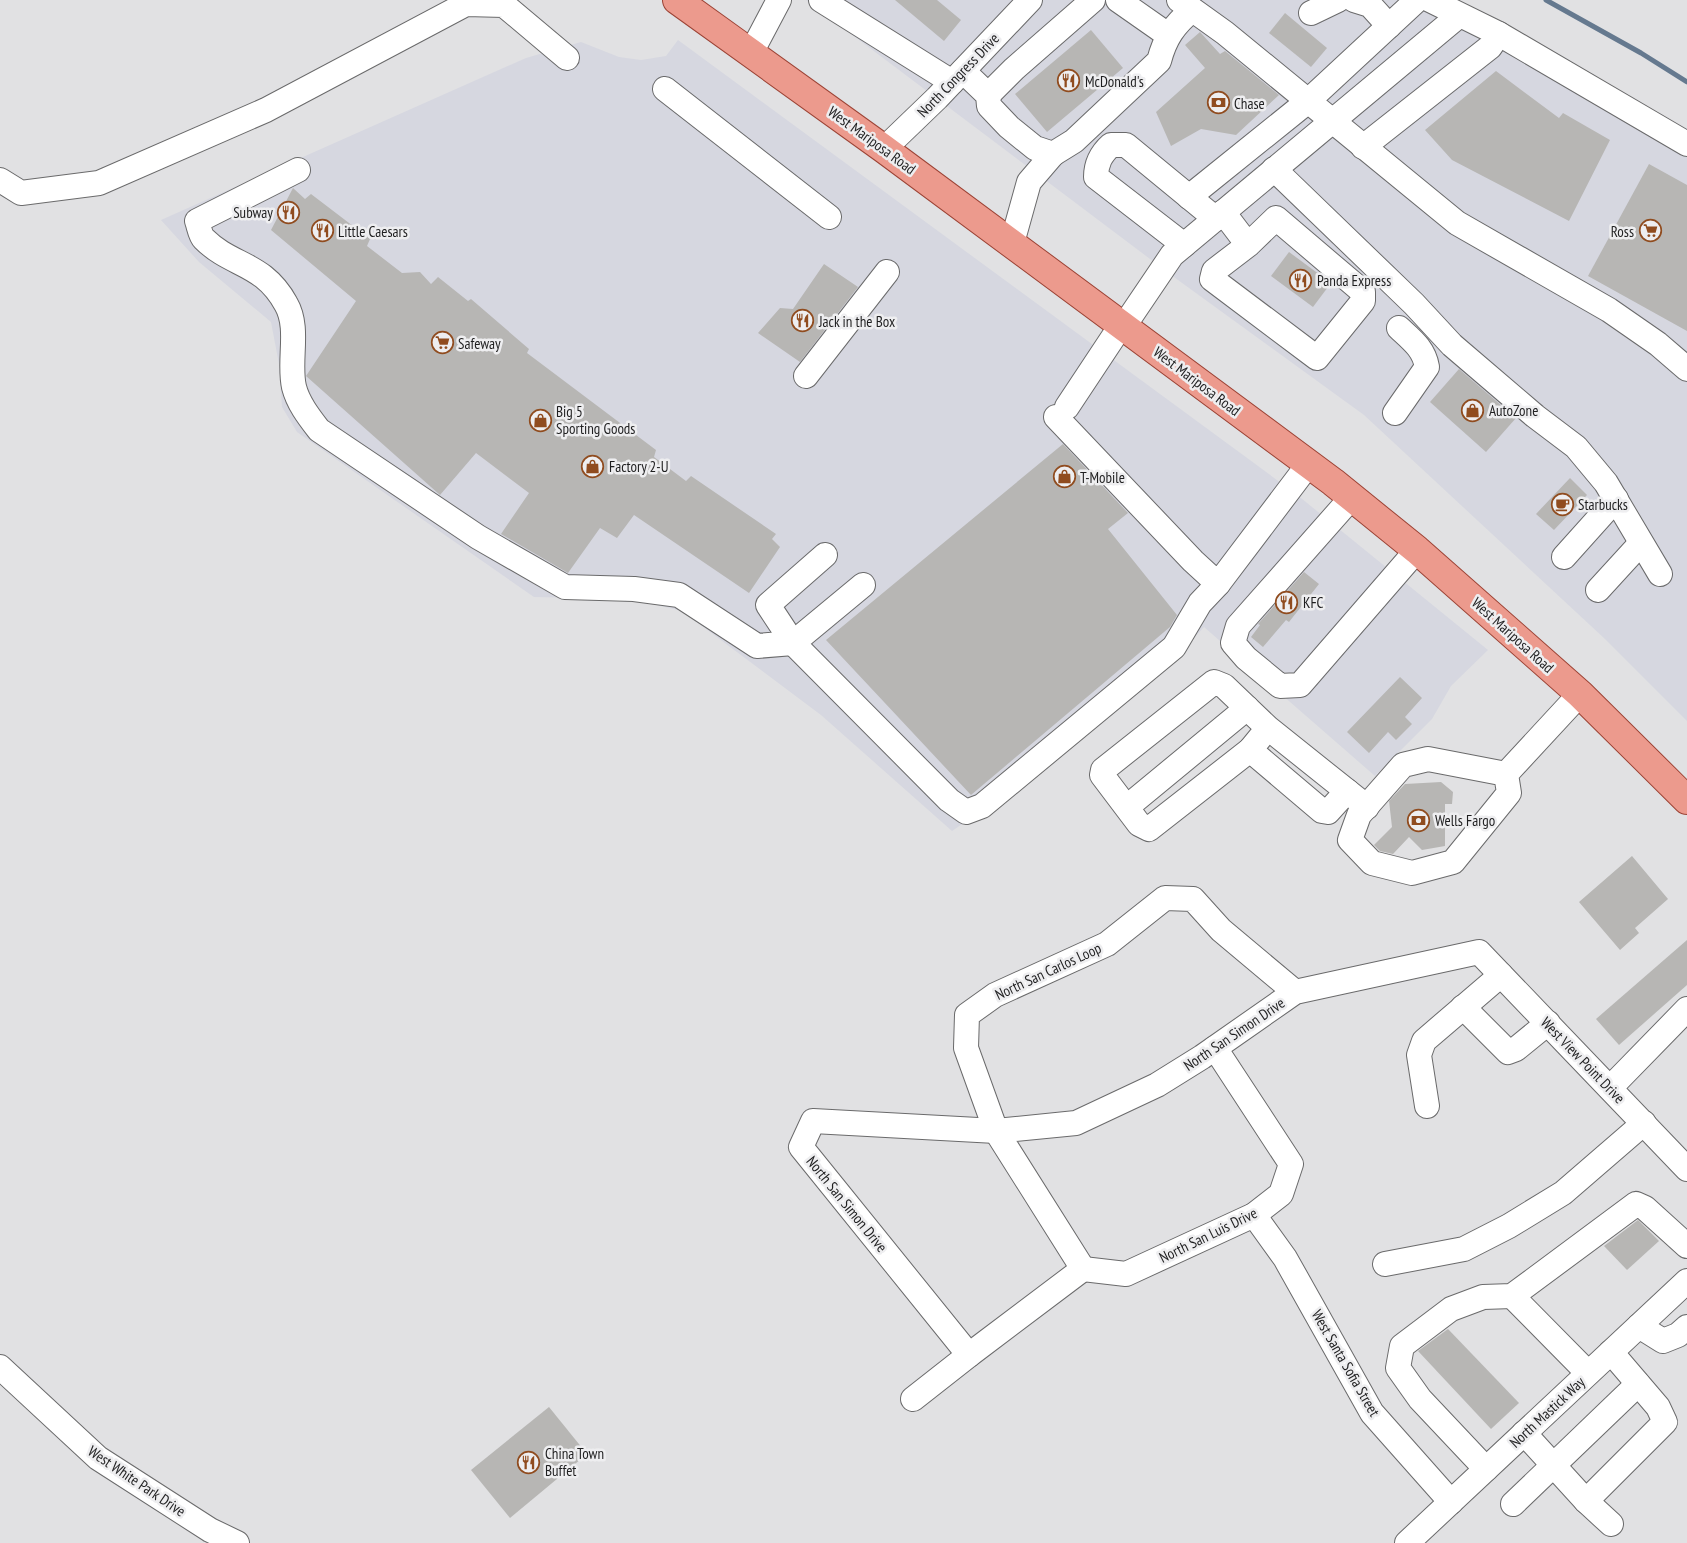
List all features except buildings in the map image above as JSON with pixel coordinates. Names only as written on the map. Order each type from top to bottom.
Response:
[{"type":"main road","name":"West Mariposa Road","points":[[677,0],[1012,243],[1352,497],[1417,550],[1580,694],[1687,800]]},
{"type":"street","points":[[751,53],[779,0]]},
{"type":"street","points":[[821,0],[988,95],[990,106],[1009,127],[1035,148],[1053,154]]},
{"type":"street","name":"North Congress Drive","points":[[884,149],[957,77],[1030,0]]},
{"type":"street","points":[[988,95],[1014,69],[1094,0]]},
{"type":"street","points":[[1118,0],[1168,35]]},
{"type":"street","points":[[1311,13],[1338,0]]},
{"type":"street","points":[[1354,0],[1370,4],[1389,26]]},
{"type":"street","points":[[1189,197],[1307,102],[1418,0]]},
{"type":"street","points":[[1430,0],[1499,34],[1687,144]]},
{"type":"street","points":[[0,180],[21,193],[99,184],[266,110],[466,4],[504,5],[567,58]]},
{"type":"street","points":[[1012,243],[1029,182],[1053,154],[1074,141],[1159,61],[1164,43],[1185,5],[1225,33],[1457,223],[1609,310],[1658,344],[1687,370]]},
{"type":"street","points":[[1218,584],[1193,561],[1062,412],[1172,255],[1403,64],[1456,18],[1456,14]]},
{"type":"street","points":[[1363,147],[1490,46],[1499,34]]},
{"type":"street","points":[[665,89],[829,217]]},
{"type":"street","points":[[1094,122],[1111,145]]},
{"type":"street","points":[[1184,245],[1096,177],[1096,166],[1102,153],[1111,145],[1126,145],[1189,197],[1220,216],[1248,244]]},
{"type":"street","points":[[1274,169],[1379,270],[1452,345],[1535,416],[1576,447],[1606,483],[1660,574]]},
{"type":"street","points":[[298,170],[197,221],[203,238],[232,259],[252,267],[271,281],[288,306],[293,331],[294,387],[304,411],[319,430],[478,537],[566,587],[634,589],[679,595],[757,646],[793,643],[863,584]]},
{"type":"street","points":[[1363,292],[1276,218],[1248,244],[1214,271],[1212,279],[1317,358],[1364,301],[1363,292],[1379,270]]},
{"type":"street","points":[[1315,252],[1332,225]]},
{"type":"street","points":[[806,376],[887,272]]},
{"type":"street","points":[[1395,413],[1427,366],[1426,357],[1420,347],[1399,328]]},
{"type":"street","points":[[824,555],[768,605],[793,643],[949,800],[966,812],[982,806],[1174,646],[1200,603],[1218,584],[1308,464]]},
{"type":"street","points":[[1352,497],[1238,626],[1234,643],[1246,658],[1280,686],[1300,685],[1417,550]]},
{"type":"street","points":[[1564,558],[1616,499]]},
{"type":"street","points":[[1598,590],[1642,543]]},
{"type":"street","points":[[1268,728],[1250,750],[1149,829],[1140,824],[1102,775],[1103,770],[1214,682],[1224,686],[1268,728],[1367,807]]},
{"type":"street","points":[[1506,774],[1580,694]]},
{"type":"street","points":[[1127,807],[1246,708]]},
{"type":"street","points":[[1250,750],[1322,810],[1328,812],[1348,792]]},
{"type":"street","points":[[1428,759],[1506,774],[1509,794],[1453,862],[1412,873],[1372,863],[1350,840],[1359,815],[1403,765],[1428,759]]},
{"type":"street","name":"North San Carlos Loop","points":[[996,1131],[966,1048],[967,1015],[995,994],[1107,944],[1165,898],[1193,899],[1221,930],[1294,992]]},
{"type":"street","name":"West View Point Drive","points":[[1479,952],[1687,1169]]},
{"type":"street","name":"North San Simon Drive","points":[[969,1355],[802,1147],[813,1121],[996,1131],[1076,1123],[1157,1085],[1215,1048],[1294,992],[1479,952]]},
{"type":"street","points":[[1426,1106],[1419,1054],[1424,1041],[1501,975]]},
{"type":"street","points":[[1463,1007],[1508,1052],[1516,1049],[1548,1024]]},
{"type":"street","points":[[1610,1088],[1687,1009]]},
{"type":"street","name":"North San Luis Drive","points":[[1082,1269],[1126,1274],[1254,1215],[1282,1194],[1291,1164],[1215,1048]]},
{"type":"street","points":[[1385,1264],[1464,1249],[1509,1226],[1563,1193],[1644,1123]]},
{"type":"street","points":[[913,1399],[1082,1269],[996,1131]]},
{"type":"street","points":[[1486,1469],[1420,1400],[1398,1368],[1402,1346],[1451,1309],[1483,1296],[1512,1296],[1636,1204],[1645,1208],[1687,1246]]},
{"type":"street","name":"West Santa Sofia Street","points":[[1254,1215],[1285,1258],[1372,1413],[1451,1502]]},
{"type":"street","name":"North Mastick Way","points":[[1406,1543],[1687,1281]]},
{"type":"street","points":[[1512,1296],[1588,1373]]},
{"type":"street","points":[[1639,1326],[1663,1341],[1678,1336],[1687,1326]]},
{"type":"street","points":[[1586,1501],[1665,1422],[1658,1407],[1611,1352]]},
{"type":"street","name":"West White Park Drive","points":[[0,1368],[98,1458],[210,1530],[238,1543]]},
{"type":"street","points":[[1513,1504],[1552,1464],[1638,1384]]},
{"type":"street","points":[[1524,1433],[1586,1501],[1611,1524]]},
{"type":"shaded area","points":[[806,0],[1452,0],[1687,134],[1687,721],[1605,639],[1364,415],[1178,280]]},
{"type":"shaded area","points":[[678,40],[1296,494],[1488,650],[1451,686],[1432,719],[1375,776],[1204,627],[1170,664],[1033,776],[952,831],[821,715],[682,611],[631,599],[534,597],[297,432],[282,407],[279,364],[271,322],[199,262],[161,220],[526,58],[581,42],[619,57],[641,60],[666,56]]},
{"type":"waterway","points":[[1546,0],[1641,53],[1687,82]]},
{"type":"place","name":"McDonald's","points":[[1069,81]]},
{"type":"place","name":"Chase","points":[[1218,103]]},
{"type":"place","name":"Subway","points":[[289,212]]},
{"type":"place","name":"Little Caesars","points":[[322,231]]},
{"type":"place","name":"Ross","points":[[1650,231]]},
{"type":"place","name":"Panda Express","points":[[1301,280]]},
{"type":"place","name":"Jack in the Box","points":[[803,321]]},
{"type":"place","name":"Safeway","points":[[442,343]]},
{"type":"place","name":"AutoZone","points":[[1473,410]]},
{"type":"place","name":"Big 5 Sporting Goods","points":[[540,420]]},
{"type":"place","name":"Factory 2-U","points":[[593,466]]},
{"type":"place","name":"T-Mobile","points":[[1064,477]]},
{"type":"place","name":"Starbucks","points":[[1562,504]]},
{"type":"place","name":"KFC","points":[[1287,602]]},
{"type":"place","name":"Wells Fargo","points":[[1419,820]]},
{"type":"place","name":"China Town Buffet","points":[[529,1462]]}]
